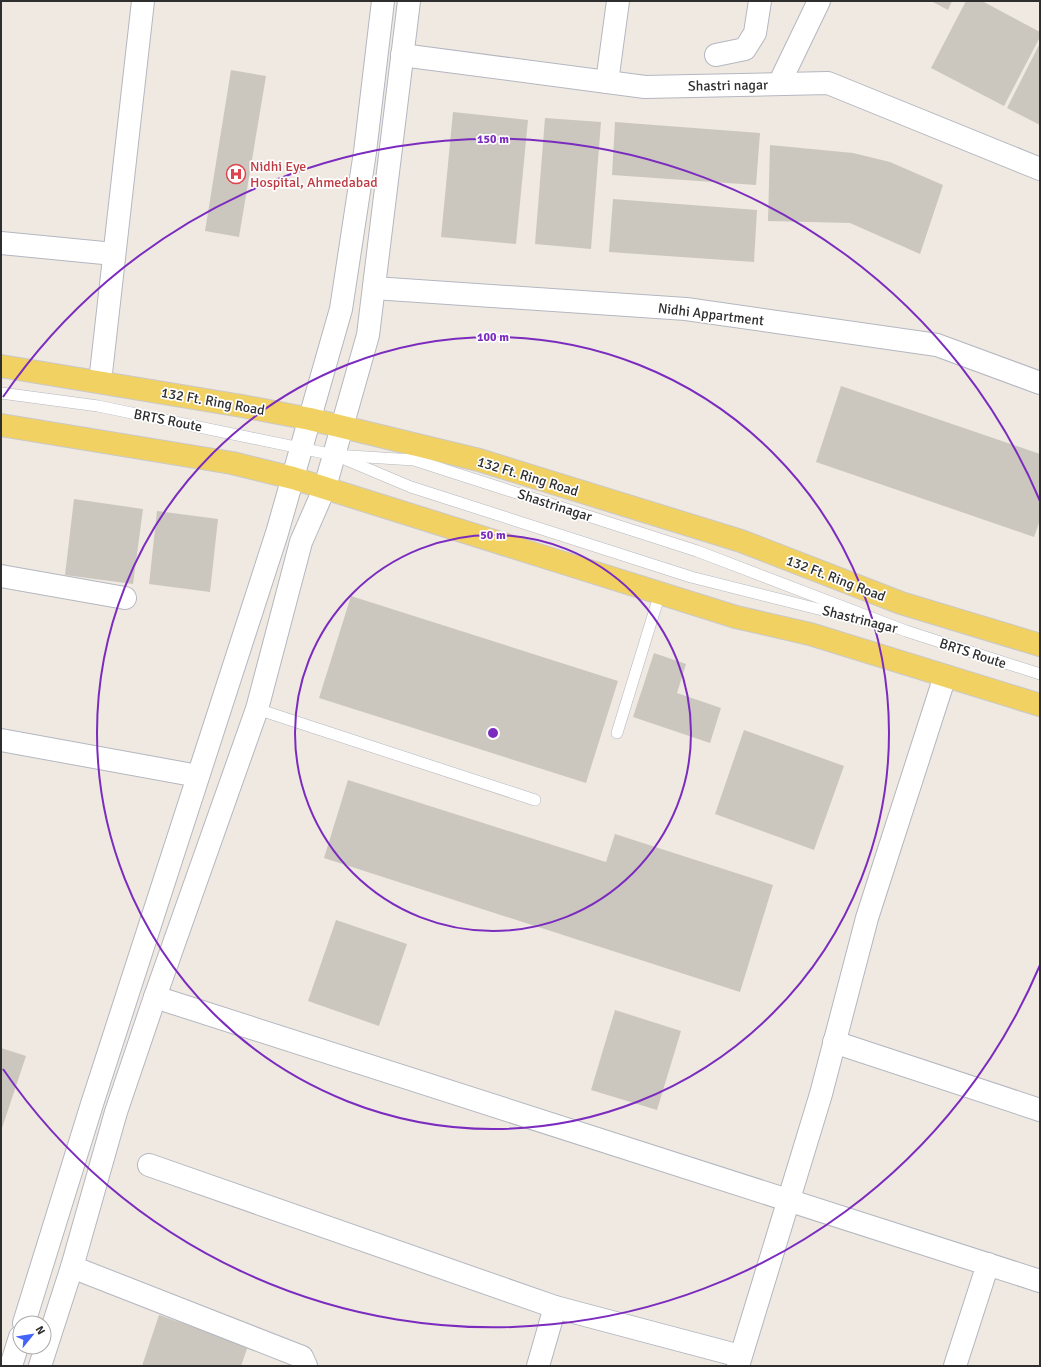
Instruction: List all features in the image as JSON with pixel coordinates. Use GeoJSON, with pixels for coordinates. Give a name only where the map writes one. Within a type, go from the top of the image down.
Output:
{"type":"FeatureCollection","features":[{"type":"Feature","properties":{"kind":"main road","name":"132 Ft. Ring Road"},"geometry":{"type":"LineString","coordinates":[[1,366],[310,419],[479,460],[742,541],[901,603],[1040,645]]}},
{"type":"Feature","properties":{"kind":"main road"},"geometry":{"type":"LineString","coordinates":[[1,425],[232,463],[293,478],[736,617],[810,634],[1040,705]]}},
{"type":"Feature","properties":{"kind":"street"},"geometry":{"type":"LineString","coordinates":[[100,382],[143,1]]}},
{"type":"Feature","properties":{"kind":"street"},"geometry":{"type":"LineString","coordinates":[[26,1315],[92,1104],[277,534],[341,309],[365,152],[383,1]]}},
{"type":"Feature","properties":{"kind":"street"},"geometry":{"type":"LineString","coordinates":[[40,1366],[72,1267],[104,1150],[154,997],[257,709],[301,542],[325,487],[368,335],[409,1]]}},
{"type":"Feature","properties":{"kind":"street"},"geometry":{"type":"LineString","coordinates":[[607,82],[618,1]]}},
{"type":"Feature","properties":{"kind":"street"},"geometry":{"type":"LineString","coordinates":[[716,55],[745,49],[755,33],[760,1]]}},
{"type":"Feature","properties":{"kind":"street"},"geometry":{"type":"LineString","coordinates":[[779,84],[819,1]]}},
{"type":"Feature","properties":{"kind":"street","name":"Shastri nagar"},"geometry":{"type":"LineString","coordinates":[[402,56],[645,86],[828,83],[1040,169]]}},
{"type":"Feature","properties":{"kind":"street"},"geometry":{"type":"LineString","coordinates":[[1,243],[114,254]]}},
{"type":"Feature","properties":{"kind":"street","name":"Nidhi Appartment"},"geometry":{"type":"LineString","coordinates":[[374,288],[702,311],[938,345],[1040,383]]}},
{"type":"Feature","properties":{"kind":"street"},"geometry":{"type":"LineString","coordinates":[[1,576],[125,598]]}},
{"type":"Feature","properties":{"kind":"street"},"geometry":{"type":"LineString","coordinates":[[149,1165],[555,1307],[739,1361],[789,1199],[834,1042],[867,918],[945,676]]}},
{"type":"Feature","properties":{"kind":"street"},"geometry":{"type":"LineString","coordinates":[[1,740],[198,776]]}},
{"type":"Feature","properties":{"kind":"street"},"geometry":{"type":"LineString","coordinates":[[154,997],[789,1199],[1040,1281]]}},
{"type":"Feature","properties":{"kind":"street"},"geometry":{"type":"LineString","coordinates":[[834,1042],[1040,1110]]}},
{"type":"Feature","properties":{"kind":"street"},"geometry":{"type":"LineString","coordinates":[[955,1366],[988,1264]]}},
{"type":"Feature","properties":{"kind":"street"},"geometry":{"type":"LineString","coordinates":[[72,1267],[302,1357],[306,1366]]}},
{"type":"Feature","properties":{"kind":"street"},"geometry":{"type":"LineString","coordinates":[[538,1366],[555,1307]]}},
{"type":"Feature","properties":{"kind":"street"},"geometry":{"type":"LineString","coordinates":[[11,1366],[14,1355]]}},
{"type":"Feature","properties":{"kind":"lane","name":"BRTS Route"},"geometry":{"type":"LineString","coordinates":[[1,393],[98,406],[334,454]]}},
{"type":"Feature","properties":{"kind":"lane","name":"Shastrinagar"},"geometry":{"type":"LineString","coordinates":[[334,454],[414,460],[697,551],[906,631]]}},
{"type":"Feature","properties":{"kind":"lane","name":"Shastrinagar"},"geometry":{"type":"LineString","coordinates":[[334,454],[410,487],[691,577],[906,631]]}},
{"type":"Feature","properties":{"kind":"lane"},"geometry":{"type":"LineString","coordinates":[[617,733],[660,593]]}},
{"type":"Feature","properties":{"kind":"lane","name":"BRTS Route"},"geometry":{"type":"LineString","coordinates":[[906,631],[1040,674]]}},
{"type":"Feature","properties":{"kind":"lane"},"geometry":{"type":"LineString","coordinates":[[257,709],[535,800]]}},
{"type":"Feature","properties":{"kind":"building"},"geometry":{"type":"Polygon","coordinates":[[[931,1],[952,1],[948,10],[931,1]]]}},
{"type":"Feature","properties":{"kind":"building"},"geometry":{"type":"Polygon","coordinates":[[[966,1],[982,1],[1040,32],[1040,37],[1004,106],[931,68],[966,1]]]}},
{"type":"Feature","properties":{"kind":"building"},"geometry":{"type":"Polygon","coordinates":[[[1040,43],[1040,125],[1007,108],[1040,43]]]}},
{"type":"Feature","properties":{"kind":"building"},"geometry":{"type":"Polygon","coordinates":[[[231,70],[266,76],[239,237],[205,231],[231,70]]]}},
{"type":"Feature","properties":{"kind":"building"},"geometry":{"type":"Polygon","coordinates":[[[453,112],[528,120],[516,244],[441,237],[453,112]]]}},
{"type":"Feature","properties":{"kind":"building"},"geometry":{"type":"Polygon","coordinates":[[[545,118],[601,122],[591,249],[535,244],[545,118]]]}},
{"type":"Feature","properties":{"kind":"building"},"geometry":{"type":"Polygon","coordinates":[[[615,122],[760,133],[756,185],[612,175],[615,122]]]}},
{"type":"Feature","properties":{"kind":"building"},"geometry":{"type":"Polygon","coordinates":[[[770,145],[853,153],[890,162],[943,185],[920,254],[850,223],[768,221],[770,145]]]}},
{"type":"Feature","properties":{"kind":"building"},"geometry":{"type":"Polygon","coordinates":[[[613,199],[757,210],[754,262],[609,252],[613,199]]]}},
{"type":"Feature","properties":{"kind":"building"},"geometry":{"type":"Polygon","coordinates":[[[841,386],[1040,454],[1040,520],[1034,537],[816,462],[841,386]]]}},
{"type":"Feature","properties":{"kind":"building"},"geometry":{"type":"Polygon","coordinates":[[[74,499],[143,509],[133,584],[65,575],[74,499]]]}},
{"type":"Feature","properties":{"kind":"building"},"geometry":{"type":"Polygon","coordinates":[[[157,511],[218,519],[210,592],[149,584],[157,511]]]}},
{"type":"Feature","properties":{"kind":"building"},"geometry":{"type":"Polygon","coordinates":[[[351,596],[618,681],[586,783],[319,698],[351,596]]]}},
{"type":"Feature","properties":{"kind":"building"},"geometry":{"type":"Polygon","coordinates":[[[654,653],[686,664],[677,693],[721,708],[710,743],[633,717],[654,653]]]}},
{"type":"Feature","properties":{"kind":"building"},"geometry":{"type":"Polygon","coordinates":[[[744,730],[844,766],[814,850],[715,814],[744,730]]]}},
{"type":"Feature","properties":{"kind":"building"},"geometry":{"type":"Polygon","coordinates":[[[348,780],[606,862],[615,834],[773,885],[740,992],[324,858],[348,780]]]}},
{"type":"Feature","properties":{"kind":"building"},"geometry":{"type":"Polygon","coordinates":[[[336,920],[407,944],[379,1026],[308,1001],[336,920]]]}},
{"type":"Feature","properties":{"kind":"building"},"geometry":{"type":"Polygon","coordinates":[[[615,1010],[681,1031],[657,1110],[591,1090],[615,1010]]]}},
{"type":"Feature","properties":{"kind":"building"},"geometry":{"type":"Polygon","coordinates":[[[1,1048],[26,1056],[1,1131],[1,1048]]]}},
{"type":"Feature","properties":{"kind":"building"},"geometry":{"type":"Polygon","coordinates":[[[159,1315],[248,1346],[241,1366],[142,1366],[159,1315]]]}},
{"type":"Feature","properties":{"kind":"place","name":"Nidhi Eye Hospital, Ahmedabad"},"geometry":{"type":"Point","coordinates":[236,174]}}]}
